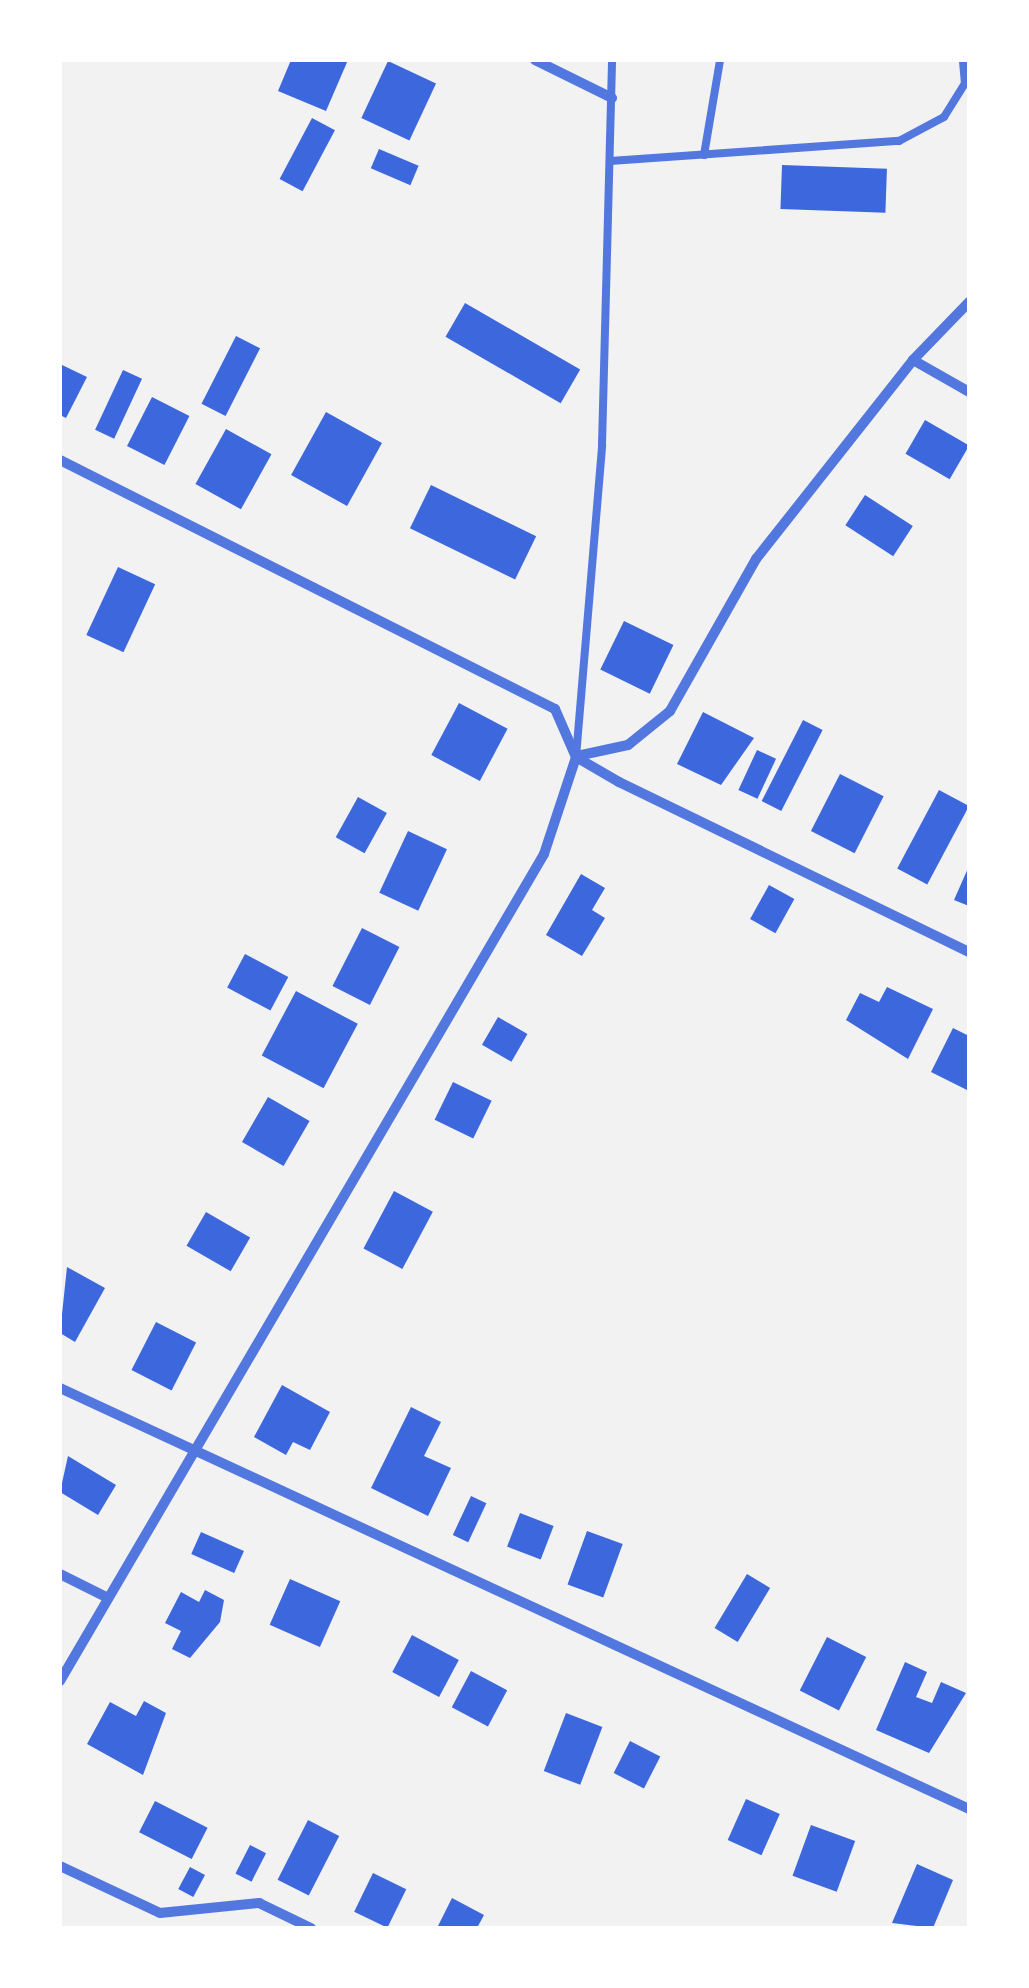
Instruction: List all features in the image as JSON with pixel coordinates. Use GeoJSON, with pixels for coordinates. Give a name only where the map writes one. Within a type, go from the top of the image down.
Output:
{"type":"FeatureCollection","features":[{"type":"Feature","properties":{"kind":"street"},"geometry":{"type":"LineString","coordinates":[[535,60],[612,98]]}},
{"type":"Feature","properties":{"kind":"street"},"geometry":{"type":"LineString","coordinates":[[576,757],[628,745],[670,711],[756,559],[912,360],[969,302]]}},
{"type":"Feature","properties":{"kind":"street"},"geometry":{"type":"LineString","coordinates":[[912,360],[969,392]]}},
{"type":"Feature","properties":{"kind":"street"},"geometry":{"type":"LineString","coordinates":[[60,460],[556,709],[576,757],[544,854],[60,1681]]}},
{"type":"Feature","properties":{"kind":"street"},"geometry":{"type":"LineString","coordinates":[[576,757],[969,952]]}},
{"type":"Feature","properties":{"kind":"street"},"geometry":{"type":"LineString","coordinates":[[60,1388],[194,1457],[969,1809]]}},
{"type":"Feature","properties":{"kind":"street"},"geometry":{"type":"LineString","coordinates":[[60,1574],[106,1597]]}},
{"type":"Feature","properties":{"kind":"street"},"geometry":{"type":"LineString","coordinates":[[60,1866],[160,1913],[259,1903],[311,1928]]}},
{"type":"Feature","properties":{"kind":"lane"},"geometry":{"type":"LineString","coordinates":[[576,757],[602,445],[612,60]]}},
{"type":"Feature","properties":{"kind":"lane"},"geometry":{"type":"LineString","coordinates":[[704,155],[720,60]]}},
{"type":"Feature","properties":{"kind":"lane"},"geometry":{"type":"LineString","coordinates":[[610,161],[899,141],[944,117],[964,84],[963,60]]}},
{"type":"Feature","properties":{"kind":"building"},"geometry":{"type":"Polygon","coordinates":[[[291,60],[348,60],[326,111],[278,91],[291,60]]]}},
{"type":"Feature","properties":{"kind":"building"},"geometry":{"type":"Polygon","coordinates":[[[388,61],[436,83],[409,140],[361,118],[388,61]]]}},
{"type":"Feature","properties":{"kind":"building"},"geometry":{"type":"Polygon","coordinates":[[[312,118],[335,130],[303,191],[280,179],[312,118]]]}},
{"type":"Feature","properties":{"kind":"building"},"geometry":{"type":"Polygon","coordinates":[[[379,149],[419,166],[410,185],[371,168],[379,149]]]}},
{"type":"Feature","properties":{"kind":"building"},"geometry":{"type":"Polygon","coordinates":[[[782,165],[887,169],[885,213],[780,209],[782,165]]]}},
{"type":"Feature","properties":{"kind":"building"},"geometry":{"type":"Polygon","coordinates":[[[465,303],[580,370],[561,403],[446,337],[465,303]]]}},
{"type":"Feature","properties":{"kind":"building"},"geometry":{"type":"Polygon","coordinates":[[[236,336],[260,348],[226,416],[201,404],[236,336]]]}},
{"type":"Feature","properties":{"kind":"building"},"geometry":{"type":"Polygon","coordinates":[[[60,364],[87,377],[66,418],[60,415],[60,364]]]}},
{"type":"Feature","properties":{"kind":"building"},"geometry":{"type":"Polygon","coordinates":[[[123,370],[142,379],[114,439],[95,430],[123,370]]]}},
{"type":"Feature","properties":{"kind":"building"},"geometry":{"type":"Polygon","coordinates":[[[152,397],[189,416],[164,465],[127,446],[152,397]]]}},
{"type":"Feature","properties":{"kind":"building"},"geometry":{"type":"Polygon","coordinates":[[[326,412],[382,443],[347,506],[291,475],[326,412]]]}},
{"type":"Feature","properties":{"kind":"building"},"geometry":{"type":"Polygon","coordinates":[[[925,420],[969,445],[950,479],[906,454],[925,420]]]}},
{"type":"Feature","properties":{"kind":"building"},"geometry":{"type":"Polygon","coordinates":[[[226,429],[271,454],[241,509],[195,484],[226,429]]]}},
{"type":"Feature","properties":{"kind":"building"},"geometry":{"type":"Polygon","coordinates":[[[431,485],[536,536],[515,579],[410,528],[431,485]]]}},
{"type":"Feature","properties":{"kind":"building"},"geometry":{"type":"Polygon","coordinates":[[[865,495],[913,526],[893,556],[845,525],[865,495]]]}},
{"type":"Feature","properties":{"kind":"building"},"geometry":{"type":"Polygon","coordinates":[[[118,567],[155,584],[123,652],[86,635],[118,567]]]}},
{"type":"Feature","properties":{"kind":"building"},"geometry":{"type":"Polygon","coordinates":[[[624,621],[673,645],[650,694],[600,670],[624,621]]]}},
{"type":"Feature","properties":{"kind":"building"},"geometry":{"type":"Polygon","coordinates":[[[459,703],[508,729],[480,781],[431,755],[459,703]]]}},
{"type":"Feature","properties":{"kind":"building"},"geometry":{"type":"Polygon","coordinates":[[[703,712],[754,738],[721,785],[677,764],[703,712]]]}},
{"type":"Feature","properties":{"kind":"building"},"geometry":{"type":"Polygon","coordinates":[[[803,720],[823,730],[781,811],[762,801],[803,720]]]}},
{"type":"Feature","properties":{"kind":"building"},"geometry":{"type":"Polygon","coordinates":[[[757,750],[776,759],[757,799],[738,790],[757,750]]]}},
{"type":"Feature","properties":{"kind":"building"},"geometry":{"type":"Polygon","coordinates":[[[840,774],[884,796],[855,853],[811,831],[840,774]]]}},
{"type":"Feature","properties":{"kind":"building"},"geometry":{"type":"Polygon","coordinates":[[[939,790],[969,806],[927,885],[897,869],[939,790]]]}},
{"type":"Feature","properties":{"kind":"building"},"geometry":{"type":"Polygon","coordinates":[[[358,797],[387,813],[365,853],[336,837],[358,797]]]}},
{"type":"Feature","properties":{"kind":"building"},"geometry":{"type":"Polygon","coordinates":[[[408,831],[447,849],[418,911],[379,893],[408,831]]]}},
{"type":"Feature","properties":{"kind":"building"},"geometry":{"type":"Polygon","coordinates":[[[969,866],[969,906],[954,900],[969,866]]]}},
{"type":"Feature","properties":{"kind":"building"},"geometry":{"type":"Polygon","coordinates":[[[581,874],[605,888],[592,910],[605,918],[582,956],[546,935],[581,874]]]}},
{"type":"Feature","properties":{"kind":"building"},"geometry":{"type":"Polygon","coordinates":[[[769,885],[794,899],[775,933],[750,919],[769,885]]]}},
{"type":"Feature","properties":{"kind":"building"},"geometry":{"type":"Polygon","coordinates":[[[362,928],[399,947],[370,1005],[332,986],[362,928]]]}},
{"type":"Feature","properties":{"kind":"building"},"geometry":{"type":"Polygon","coordinates":[[[245,954],[288,977],[270,1011],[227,988],[245,954]]]}},
{"type":"Feature","properties":{"kind":"building"},"geometry":{"type":"Polygon","coordinates":[[[887,987],[933,1009],[908,1059],[846,1020],[860,993],[879,1002],[887,987]]]}},
{"type":"Feature","properties":{"kind":"building"},"geometry":{"type":"Polygon","coordinates":[[[296,991],[358,1024],[324,1088],[262,1055],[296,991]]]}},
{"type":"Feature","properties":{"kind":"building"},"geometry":{"type":"Polygon","coordinates":[[[498,1017],[527,1034],[511,1062],[482,1045],[498,1017]]]}},
{"type":"Feature","properties":{"kind":"building"},"geometry":{"type":"Polygon","coordinates":[[[953,1028],[969,1036],[969,1091],[931,1072],[953,1028]]]}},
{"type":"Feature","properties":{"kind":"building"},"geometry":{"type":"Polygon","coordinates":[[[453,1082],[492,1101],[473,1139],[435,1120],[453,1082]]]}},
{"type":"Feature","properties":{"kind":"building"},"geometry":{"type":"Polygon","coordinates":[[[268,1097],[310,1121],[284,1166],[242,1142],[268,1097]]]}},
{"type":"Feature","properties":{"kind":"building"},"geometry":{"type":"Polygon","coordinates":[[[394,1191],[433,1212],[402,1269],[363,1248],[394,1191]]]}},
{"type":"Feature","properties":{"kind":"building"},"geometry":{"type":"Polygon","coordinates":[[[206,1212],[250,1238],[231,1271],[186,1246],[206,1212]]]}},
{"type":"Feature","properties":{"kind":"building"},"geometry":{"type":"Polygon","coordinates":[[[67,1267],[105,1288],[75,1342],[60,1333],[67,1267]]]}},
{"type":"Feature","properties":{"kind":"building"},"geometry":{"type":"Polygon","coordinates":[[[156,1322],[196,1342],[172,1391],[131,1370],[156,1322]]]}},
{"type":"Feature","properties":{"kind":"building"},"geometry":{"type":"Polygon","coordinates":[[[282,1385],[330,1412],[310,1450],[293,1442],[286,1455],[254,1437],[282,1385]]]}},
{"type":"Feature","properties":{"kind":"building"},"geometry":{"type":"Polygon","coordinates":[[[411,1407],[441,1422],[424,1456],[451,1468],[428,1516],[371,1488],[411,1407]]]}},
{"type":"Feature","properties":{"kind":"building"},"geometry":{"type":"Polygon","coordinates":[[[68,1456],[116,1485],[98,1515],[60,1492],[68,1456]]]}},
{"type":"Feature","properties":{"kind":"building"},"geometry":{"type":"Polygon","coordinates":[[[471,1496],[486,1503],[468,1542],[453,1535],[471,1496]]]}},
{"type":"Feature","properties":{"kind":"building"},"geometry":{"type":"Polygon","coordinates":[[[520,1513],[554,1526],[541,1560],[507,1547],[520,1513]]]}},
{"type":"Feature","properties":{"kind":"building"},"geometry":{"type":"Polygon","coordinates":[[[587,1531],[623,1544],[603,1598],[568,1585],[587,1531]]]}},
{"type":"Feature","properties":{"kind":"building"},"geometry":{"type":"Polygon","coordinates":[[[201,1532],[244,1551],[234,1573],[191,1554],[201,1532]]]}},
{"type":"Feature","properties":{"kind":"building"},"geometry":{"type":"Polygon","coordinates":[[[747,1574],[770,1588],[738,1642],[715,1628],[747,1574]]]}},
{"type":"Feature","properties":{"kind":"building"},"geometry":{"type":"Polygon","coordinates":[[[290,1579],[340,1601],[320,1647],[270,1625],[290,1579]]]}},
{"type":"Feature","properties":{"kind":"building"},"geometry":{"type":"Polygon","coordinates":[[[205,1590],[224,1600],[220,1622],[190,1658],[172,1649],[181,1631],[165,1623],[181,1592],[199,1602],[205,1590]]]}},
{"type":"Feature","properties":{"kind":"building"},"geometry":{"type":"Polygon","coordinates":[[[412,1635],[459,1660],[439,1697],[392,1672],[412,1635]]]}},
{"type":"Feature","properties":{"kind":"building"},"geometry":{"type":"Polygon","coordinates":[[[827,1637],[866,1657],[839,1710],[800,1690],[827,1637]]]}},
{"type":"Feature","properties":{"kind":"building"},"geometry":{"type":"Polygon","coordinates":[[[905,1662],[927,1672],[916,1697],[932,1703],[941,1682],[966,1693],[929,1753],[876,1730],[905,1662]]]}},
{"type":"Feature","properties":{"kind":"building"},"geometry":{"type":"Polygon","coordinates":[[[471,1671],[507,1690],[488,1726],[452,1707],[471,1671]]]}},
{"type":"Feature","properties":{"kind":"building"},"geometry":{"type":"Polygon","coordinates":[[[144,1701],[166,1713],[143,1775],[87,1744],[110,1702],[136,1716],[144,1701]]]}},
{"type":"Feature","properties":{"kind":"building"},"geometry":{"type":"Polygon","coordinates":[[[566,1713],[602,1727],[580,1785],[544,1771],[566,1713]]]}},
{"type":"Feature","properties":{"kind":"building"},"geometry":{"type":"Polygon","coordinates":[[[630,1741],[660,1756],[644,1789],[614,1773],[630,1741]]]}},
{"type":"Feature","properties":{"kind":"building"},"geometry":{"type":"Polygon","coordinates":[[[746,1799],[780,1814],[761,1855],[728,1840],[746,1799]]]}},
{"type":"Feature","properties":{"kind":"building"},"geometry":{"type":"Polygon","coordinates":[[[155,1801],[208,1828],[192,1859],[139,1832],[155,1801]]]}},
{"type":"Feature","properties":{"kind":"building"},"geometry":{"type":"Polygon","coordinates":[[[308,1820],[339,1836],[309,1896],[278,1880],[308,1820]]]}},
{"type":"Feature","properties":{"kind":"building"},"geometry":{"type":"Polygon","coordinates":[[[811,1825],[855,1841],[837,1892],[793,1876],[811,1825]]]}},
{"type":"Feature","properties":{"kind":"building"},"geometry":{"type":"Polygon","coordinates":[[[250,1845],[266,1853],[252,1882],[235,1874],[250,1845]]]}},
{"type":"Feature","properties":{"kind":"building"},"geometry":{"type":"Polygon","coordinates":[[[917,1864],[953,1880],[933,1928],[892,1923],[917,1864]]]}},
{"type":"Feature","properties":{"kind":"building"},"geometry":{"type":"Polygon","coordinates":[[[190,1867],[205,1875],[193,1897],[178,1889],[190,1867]]]}},
{"type":"Feature","properties":{"kind":"building"},"geometry":{"type":"Polygon","coordinates":[[[373,1873],[406,1889],[387,1928],[354,1912],[373,1873]]]}},
{"type":"Feature","properties":{"kind":"building"},"geometry":{"type":"Polygon","coordinates":[[[452,1898],[484,1915],[477,1928],[437,1928],[452,1898]]]}}]}
